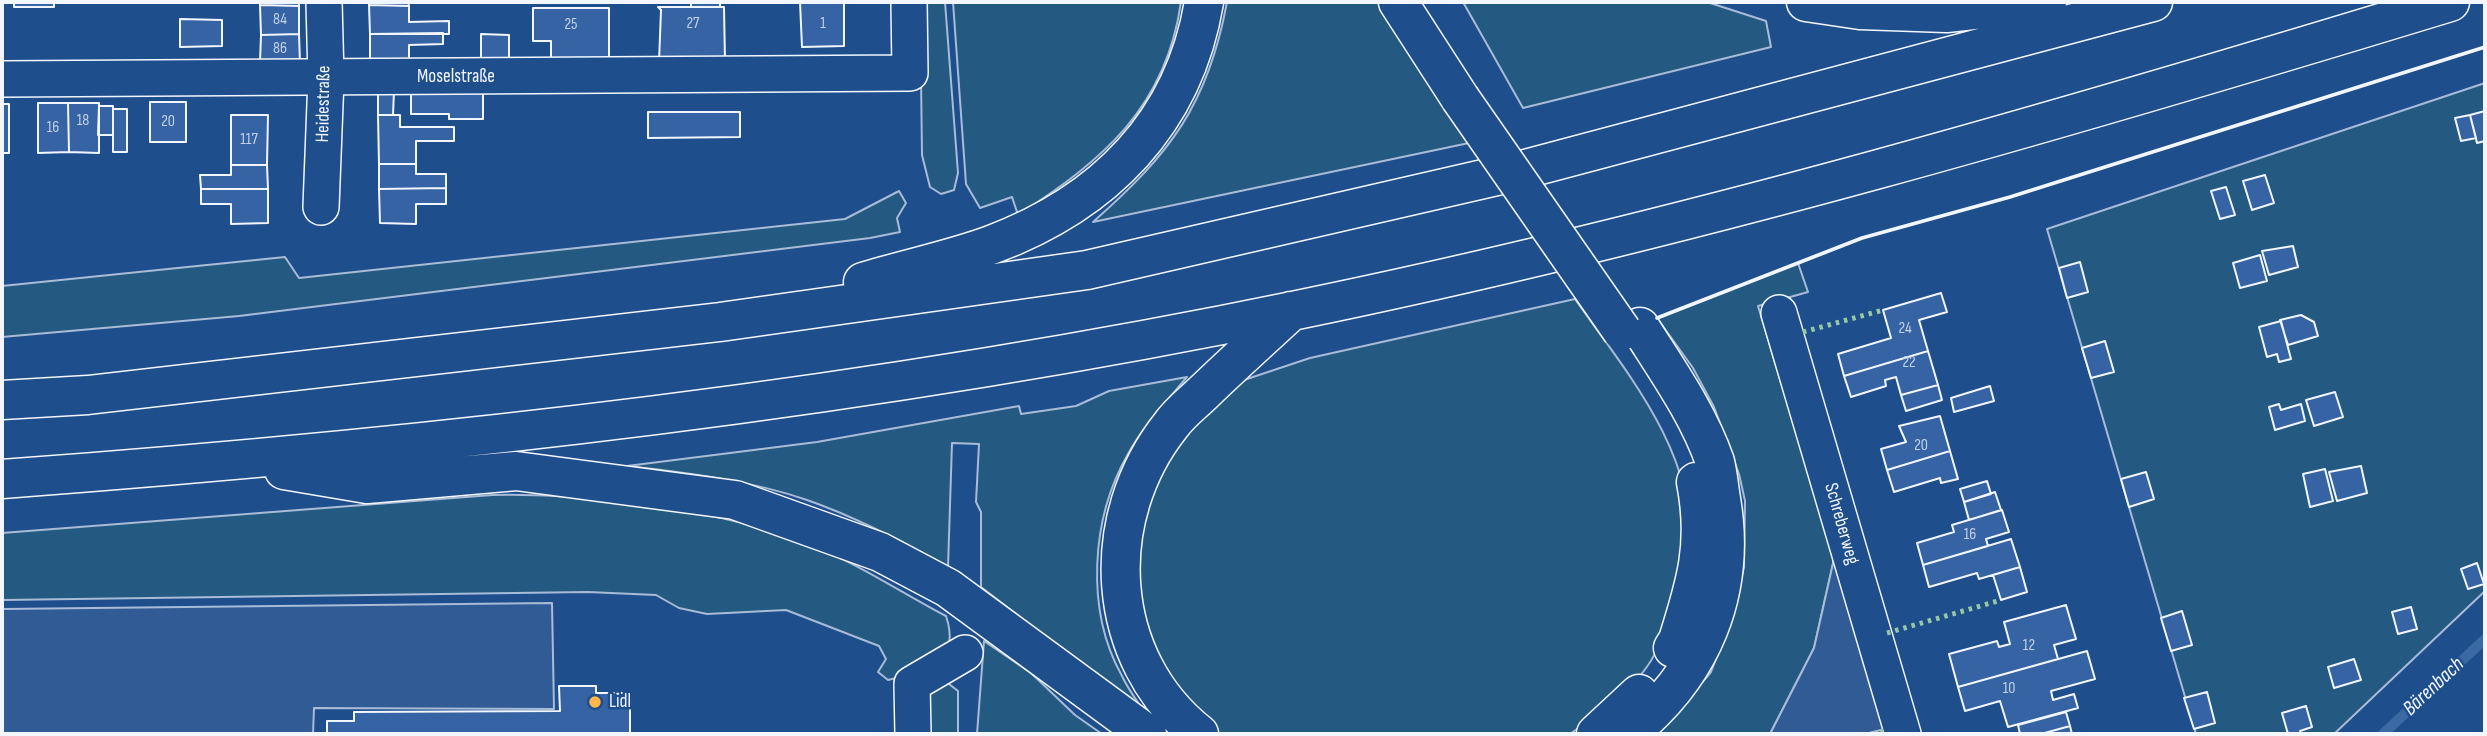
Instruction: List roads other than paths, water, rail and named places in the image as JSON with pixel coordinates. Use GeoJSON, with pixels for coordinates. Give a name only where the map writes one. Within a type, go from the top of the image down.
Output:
{"type":"FeatureCollection","features":[{"type":"Feature","properties":{"kind":"highway"},"geometry":{"type":"LineString","coordinates":[[720,322],[991,245],[1065,210],[1134,153],[1157,122],[1187,71],[1203,2]]}},
{"type":"Feature","properties":{"kind":"highway"},"geometry":{"type":"LineString","coordinates":[[1398,2],[1471,96],[1631,329],[1694,414],[1715,464],[1727,534],[1721,593],[1706,637],[1681,683],[1628,734]]}},
{"type":"Feature","properties":{"kind":"highway"},"geometry":{"type":"LineString","coordinates":[[1422,2],[1471,96]]}},
{"type":"Feature","properties":{"kind":"highway"},"geometry":{"type":"LineString","coordinates":[[1806,2],[1860,10],[1947,13],[2047,2]]}},
{"type":"Feature","properties":{"kind":"highway"},"geometry":{"type":"LineString","coordinates":[[2,400],[88,395],[720,322],[1087,270],[1514,172],[2153,2]]}},
{"type":"Feature","properties":{"kind":"highway"},"geometry":{"type":"LineString","coordinates":[[2,479],[236,462],[612,422],[958,371],[1291,311],[1689,221],[2089,112],[2450,2]]}},
{"type":"Feature","properties":{"kind":"highway"},"geometry":{"type":"LineString","coordinates":[[1199,734],[1172,713],[1138,657],[1124,615],[1120,573],[1127,512],[1144,466],[1171,424],[1291,311]]}},
{"type":"Feature","properties":{"kind":"highway"},"geometry":{"type":"LineString","coordinates":[[1596,734],[1635,700],[1678,640],[1699,570],[1700,506],[1689,446],[1631,329]]}},
{"type":"Feature","properties":{"kind":"highway"},"geometry":{"type":"LineString","coordinates":[[236,462],[367,484],[516,471],[734,500],[880,552],[948,588],[982,610],[1147,734]]}},
{"type":"Feature","properties":{"kind":"street","name":"Heidestraße"},"geometry":{"type":"LineString","coordinates":[[321,207],[326,78],[324,2]]}},
{"type":"Feature","properties":{"kind":"street","name":"Moselstraße"},"geometry":{"type":"LineString","coordinates":[[2,79],[910,73],[909,2]]}},
{"type":"Feature","properties":{"kind":"street","name":"Schreberweg"},"geometry":{"type":"LineString","coordinates":[[1779,313],[1903,734]]}},
{"type":"Feature","properties":{"kind":"street"},"geometry":{"type":"LineString","coordinates":[[913,734],[912,684],[965,653]]}},
{"type":"Feature","properties":{"kind":"waterway","name":"Bärenbach"},"geometry":{"type":"LineString","coordinates":[[2383,734],[2485,639]]}},
{"type":"Feature","properties":{"kind":"place","name":"Lidl"},"geometry":{"type":"Point","coordinates":[595,702]}}]}
